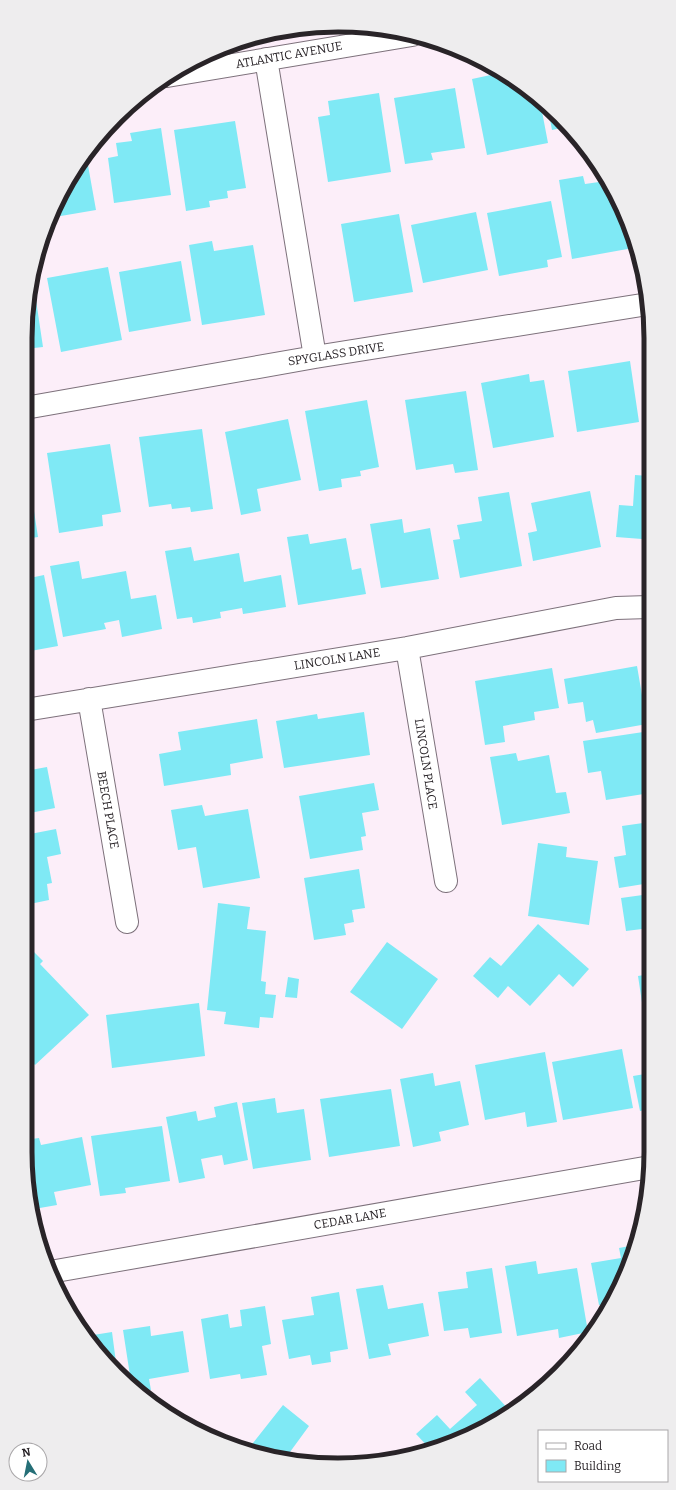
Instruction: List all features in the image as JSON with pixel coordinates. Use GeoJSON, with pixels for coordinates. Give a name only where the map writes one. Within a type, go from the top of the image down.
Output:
{"type":"FeatureCollection","features":[{"type":"Feature","properties":{"kind":"street","name":"ATLANTIC AVENUE"},"geometry":{"type":"LineString","coordinates":[[185,73],[396,38]]}},
{"type":"Feature","properties":{"kind":"street"},"geometry":{"type":"LineString","coordinates":[[266,59],[315,358]]}},
{"type":"Feature","properties":{"kind":"street","name":"SPYGLASS DRIVE"},"geometry":{"type":"LineString","coordinates":[[32,407],[315,358],[642,305]]}},
{"type":"Feature","properties":{"kind":"street","name":"LINCOLN LANE"},"geometry":{"type":"LineString","coordinates":[[32,709],[407,648],[616,608],[644,607]]}},
{"type":"Feature","properties":{"kind":"street","name":"LINCOLN PLACE"},"geometry":{"type":"LineString","coordinates":[[407,648],[446,881]]}},
{"type":"Feature","properties":{"kind":"street","name":"BEECH PLACE"},"geometry":{"type":"LineString","coordinates":[[89,699],[127,922]]}},
{"type":"Feature","properties":{"kind":"street","name":"CEDAR LANE"},"geometry":{"type":"LineString","coordinates":[[56,1271],[643,1168]]}},
{"type":"Feature","properties":{"kind":"building"},"geometry":{"type":"Polygon","coordinates":[[[493,74],[524,95],[540,108],[542,110],[548,143],[487,155],[472,79],[493,74]]]}},
{"type":"Feature","properties":{"kind":"building"},"geometry":{"type":"Polygon","coordinates":[[[455,88],[465,148],[431,153],[433,160],[405,164],[394,98],[455,88]]]}},
{"type":"Feature","properties":{"kind":"building"},"geometry":{"type":"Polygon","coordinates":[[[379,93],[391,172],[328,182],[318,117],[330,115],[328,101],[379,93]]]}},
{"type":"Feature","properties":{"kind":"building"},"geometry":{"type":"Polygon","coordinates":[[[550,118],[560,128],[552,130],[550,118]]]}},
{"type":"Feature","properties":{"kind":"building"},"geometry":{"type":"Polygon","coordinates":[[[235,121],[246,188],[227,191],[228,198],[209,201],[210,207],[186,211],[174,130],[235,121]]]}},
{"type":"Feature","properties":{"kind":"building"},"geometry":{"type":"Polygon","coordinates":[[[161,128],[171,195],[114,203],[108,158],[118,156],[116,143],[132,141],[130,133],[161,128]]]}},
{"type":"Feature","properties":{"kind":"building"},"geometry":{"type":"Polygon","coordinates":[[[88,163],[96,210],[57,217],[73,185],[88,163]]]}},
{"type":"Feature","properties":{"kind":"building"},"geometry":{"type":"Polygon","coordinates":[[[583,176],[585,184],[601,182],[621,221],[631,248],[572,259],[559,180],[583,176]]]}},
{"type":"Feature","properties":{"kind":"building"},"geometry":{"type":"Polygon","coordinates":[[[551,201],[562,257],[547,260],[548,267],[499,276],[487,213],[551,201]]]}},
{"type":"Feature","properties":{"kind":"building"},"geometry":{"type":"Polygon","coordinates":[[[476,212],[488,270],[423,283],[411,225],[476,212]]]}},
{"type":"Feature","properties":{"kind":"building"},"geometry":{"type":"Polygon","coordinates":[[[399,214],[413,292],[354,302],[341,224],[399,214]]]}},
{"type":"Feature","properties":{"kind":"building"},"geometry":{"type":"Polygon","coordinates":[[[212,241],[214,251],[253,245],[265,315],[202,325],[189,245],[212,241]]]}},
{"type":"Feature","properties":{"kind":"building"},"geometry":{"type":"Polygon","coordinates":[[[181,261],[191,321],[129,332],[119,272],[181,261]]]}},
{"type":"Feature","properties":{"kind":"building"},"geometry":{"type":"Polygon","coordinates":[[[108,267],[122,340],[61,352],[47,278],[108,267]]]}},
{"type":"Feature","properties":{"kind":"building"},"geometry":{"type":"Polygon","coordinates":[[[35,296],[43,347],[32,348],[35,296]]]}},
{"type":"Feature","properties":{"kind":"building"},"geometry":{"type":"Polygon","coordinates":[[[630,361],[639,422],[577,432],[568,371],[630,361]]]}},
{"type":"Feature","properties":{"kind":"building"},"geometry":{"type":"Polygon","coordinates":[[[529,374],[530,382],[544,380],[554,437],[493,448],[481,383],[529,374]]]}},
{"type":"Feature","properties":{"kind":"building"},"geometry":{"type":"Polygon","coordinates":[[[466,391],[478,470],[455,473],[453,464],[416,470],[405,400],[466,391]]]}},
{"type":"Feature","properties":{"kind":"building"},"geometry":{"type":"Polygon","coordinates":[[[367,400],[379,467],[360,471],[361,476],[341,479],[342,487],[319,491],[305,411],[367,400]]]}},
{"type":"Feature","properties":{"kind":"building"},"geometry":{"type":"Polygon","coordinates":[[[288,419],[301,480],[257,489],[261,511],[241,515],[225,432],[288,419]]]}},
{"type":"Feature","properties":{"kind":"building"},"geometry":{"type":"Polygon","coordinates":[[[202,429],[213,509],[191,512],[190,507],[172,509],[171,504],[149,507],[139,437],[202,429]]]}},
{"type":"Feature","properties":{"kind":"building"},"geometry":{"type":"Polygon","coordinates":[[[110,444],[121,512],[102,515],[103,526],[59,533],[47,453],[110,444]]]}},
{"type":"Feature","properties":{"kind":"building"},"geometry":{"type":"Polygon","coordinates":[[[635,475],[644,476],[644,525],[642,539],[616,537],[619,505],[633,506],[635,475]]]}},
{"type":"Feature","properties":{"kind":"building"},"geometry":{"type":"Polygon","coordinates":[[[590,491],[601,547],[533,561],[528,533],[537,531],[531,503],[590,491]]]}},
{"type":"Feature","properties":{"kind":"building"},"geometry":{"type":"Polygon","coordinates":[[[509,492],[522,566],[460,578],[453,540],[460,539],[457,525],[482,521],[478,497],[509,492]]]}},
{"type":"Feature","properties":{"kind":"building"},"geometry":{"type":"Polygon","coordinates":[[[32,498],[38,537],[32,538],[32,498]]]}},
{"type":"Feature","properties":{"kind":"building"},"geometry":{"type":"Polygon","coordinates":[[[402,519],[404,533],[430,528],[439,579],[381,588],[370,524],[402,519]]]}},
{"type":"Feature","properties":{"kind":"building"},"geometry":{"type":"Polygon","coordinates":[[[308,534],[310,544],[346,538],[352,570],[361,568],[366,594],[298,605],[287,537],[308,534]]]}},
{"type":"Feature","properties":{"kind":"building"},"geometry":{"type":"Polygon","coordinates":[[[191,547],[194,561],[239,553],[244,582],[281,575],[286,607],[243,614],[242,608],[220,612],[221,618],[193,623],[192,617],[177,619],[165,551],[191,547]]]}},
{"type":"Feature","properties":{"kind":"building"},"geometry":{"type":"Polygon","coordinates":[[[79,561],[82,579],[126,571],[131,599],[156,595],[162,629],[122,637],[119,620],[104,623],[106,629],[63,637],[50,566],[79,561]]]}},
{"type":"Feature","properties":{"kind":"building"},"geometry":{"type":"Polygon","coordinates":[[[44,575],[58,646],[32,651],[32,578],[44,575]]]}},
{"type":"Feature","properties":{"kind":"building"},"geometry":{"type":"Polygon","coordinates":[[[637,666],[644,707],[644,725],[596,733],[593,720],[586,722],[583,702],[568,704],[564,679],[637,666]]]}},
{"type":"Feature","properties":{"kind":"building"},"geometry":{"type":"Polygon","coordinates":[[[552,668],[559,708],[534,712],[535,720],[503,726],[505,742],[485,745],[475,681],[552,668]]]}},
{"type":"Feature","properties":{"kind":"building"},"geometry":{"type":"Polygon","coordinates":[[[364,712],[370,755],[284,768],[276,721],[317,714],[318,719],[364,712]]]}},
{"type":"Feature","properties":{"kind":"building"},"geometry":{"type":"Polygon","coordinates":[[[257,719],[263,758],[230,764],[231,775],[164,786],[159,754],[181,750],[178,732],[257,719]]]}},
{"type":"Feature","properties":{"kind":"building"},"geometry":{"type":"Polygon","coordinates":[[[644,732],[644,794],[606,800],[601,771],[588,773],[583,741],[644,732]]]}},
{"type":"Feature","properties":{"kind":"building"},"geometry":{"type":"Polygon","coordinates":[[[516,753],[518,761],[549,755],[556,793],[566,792],[570,813],[502,825],[490,757],[516,753]]]}},
{"type":"Feature","properties":{"kind":"building"},"geometry":{"type":"Polygon","coordinates":[[[47,767],[55,808],[32,813],[32,770],[47,767]]]}},
{"type":"Feature","properties":{"kind":"building"},"geometry":{"type":"Polygon","coordinates":[[[374,783],[379,810],[362,813],[366,836],[361,837],[363,850],[310,859],[299,796],[374,783]]]}},
{"type":"Feature","properties":{"kind":"building"},"geometry":{"type":"Polygon","coordinates":[[[202,805],[205,816],[248,809],[260,878],[203,888],[196,847],[178,850],[171,810],[202,805]]]}},
{"type":"Feature","properties":{"kind":"building"},"geometry":{"type":"Polygon","coordinates":[[[644,823],[644,884],[619,888],[614,857],[626,855],[622,826],[644,823]]]}},
{"type":"Feature","properties":{"kind":"building"},"geometry":{"type":"Polygon","coordinates":[[[56,829],[61,854],[47,857],[52,883],[47,884],[49,900],[32,904],[32,834],[56,829]]]}},
{"type":"Feature","properties":{"kind":"building"},"geometry":{"type":"Polygon","coordinates":[[[538,843],[567,847],[566,857],[598,861],[589,925],[528,916],[538,843]]]}},
{"type":"Feature","properties":{"kind":"building"},"geometry":{"type":"Polygon","coordinates":[[[359,869],[365,908],[352,910],[354,922],[344,924],[346,935],[314,940],[304,878],[359,869]]]}},
{"type":"Feature","properties":{"kind":"building"},"geometry":{"type":"Polygon","coordinates":[[[644,895],[644,929],[626,931],[621,898],[644,895]]]}},
{"type":"Feature","properties":{"kind":"building"},"geometry":{"type":"Polygon","coordinates":[[[218,903],[250,907],[247,929],[266,931],[261,981],[266,982],[265,994],[276,995],[273,1018],[260,1017],[259,1028],[224,1024],[226,1012],[207,1010],[218,903]]]}},
{"type":"Feature","properties":{"kind":"building"},"geometry":{"type":"Polygon","coordinates":[[[538,924],[589,969],[573,987],[559,974],[530,1006],[508,986],[498,998],[473,976],[490,957],[501,966],[538,924]]]}},
{"type":"Feature","properties":{"kind":"building"},"geometry":{"type":"Polygon","coordinates":[[[387,942],[438,979],[402,1029],[350,992],[387,942]]]}},
{"type":"Feature","properties":{"kind":"building"},"geometry":{"type":"Polygon","coordinates":[[[32,950],[43,961],[40,964],[89,1015],[35,1065],[32,1062],[32,950]]]}},
{"type":"Feature","properties":{"kind":"building"},"geometry":{"type":"Polygon","coordinates":[[[644,975],[644,1009],[643,1009],[638,976],[644,975]]]}},
{"type":"Feature","properties":{"kind":"building"},"geometry":{"type":"Polygon","coordinates":[[[288,977],[299,979],[297,998],[285,997],[288,977]]]}},
{"type":"Feature","properties":{"kind":"building"},"geometry":{"type":"Polygon","coordinates":[[[199,1003],[205,1056],[112,1068],[106,1015],[199,1003]]]}},
{"type":"Feature","properties":{"kind":"building"},"geometry":{"type":"Polygon","coordinates":[[[622,1049],[633,1108],[563,1120],[552,1062],[622,1049]]]}},
{"type":"Feature","properties":{"kind":"building"},"geometry":{"type":"Polygon","coordinates":[[[545,1052],[557,1122],[527,1127],[525,1112],[485,1120],[475,1065],[545,1052]]]}},
{"type":"Feature","properties":{"kind":"building"},"geometry":{"type":"Polygon","coordinates":[[[433,1073],[435,1086],[460,1081],[469,1125],[439,1132],[441,1141],[413,1147],[400,1079],[433,1073]]]}},
{"type":"Feature","properties":{"kind":"building"},"geometry":{"type":"Polygon","coordinates":[[[644,1074],[644,1110],[640,1111],[633,1076],[644,1074]]]}},
{"type":"Feature","properties":{"kind":"building"},"geometry":{"type":"Polygon","coordinates":[[[391,1089],[400,1146],[329,1157],[320,1099],[391,1089]]]}},
{"type":"Feature","properties":{"kind":"building"},"geometry":{"type":"Polygon","coordinates":[[[275,1098],[277,1113],[304,1109],[311,1160],[253,1169],[242,1103],[275,1098]]]}},
{"type":"Feature","properties":{"kind":"building"},"geometry":{"type":"Polygon","coordinates":[[[237,1102],[248,1160],[224,1165],[222,1155],[201,1159],[205,1178],[179,1183],[166,1117],[196,1111],[198,1121],[216,1117],[214,1107],[237,1102]]]}},
{"type":"Feature","properties":{"kind":"building"},"geometry":{"type":"Polygon","coordinates":[[[162,1126],[170,1181],[125,1188],[126,1193],[100,1196],[91,1136],[162,1126]]]}},
{"type":"Feature","properties":{"kind":"building"},"geometry":{"type":"Polygon","coordinates":[[[82,1137],[91,1185],[54,1192],[57,1205],[37,1208],[33,1172],[32,1139],[39,1138],[41,1145],[82,1137]]]}},
{"type":"Feature","properties":{"kind":"building"},"geometry":{"type":"Polygon","coordinates":[[[629,1246],[621,1269],[603,1304],[599,1305],[591,1263],[621,1258],[619,1248],[629,1246]]]}},
{"type":"Feature","properties":{"kind":"building"},"geometry":{"type":"Polygon","coordinates":[[[536,1261],[538,1274],[577,1268],[587,1329],[585,1333],[559,1338],[558,1329],[517,1336],[505,1266],[536,1261]]]}},
{"type":"Feature","properties":{"kind":"building"},"geometry":{"type":"Polygon","coordinates":[[[492,1268],[502,1333],[470,1338],[468,1328],[444,1331],[438,1292],[468,1288],[466,1272],[492,1268]]]}},
{"type":"Feature","properties":{"kind":"building"},"geometry":{"type":"Polygon","coordinates":[[[383,1285],[388,1309],[423,1303],[429,1336],[388,1344],[391,1355],[369,1359],[356,1289],[383,1285]]]}},
{"type":"Feature","properties":{"kind":"building"},"geometry":{"type":"Polygon","coordinates":[[[339,1292],[348,1349],[330,1352],[331,1362],[312,1365],[310,1355],[289,1359],[282,1320],[314,1315],[311,1297],[339,1292]]]}},
{"type":"Feature","properties":{"kind":"building"},"geometry":{"type":"Polygon","coordinates":[[[265,1306],[271,1344],[262,1346],[267,1375],[241,1379],[240,1374],[210,1379],[201,1319],[228,1314],[230,1328],[242,1326],[240,1310],[265,1306]]]}},
{"type":"Feature","properties":{"kind":"building"},"geometry":{"type":"Polygon","coordinates":[[[150,1326],[151,1336],[183,1331],[189,1372],[149,1379],[151,1390],[147,1391],[130,1376],[123,1330],[150,1326]]]}},
{"type":"Feature","properties":{"kind":"building"},"geometry":{"type":"Polygon","coordinates":[[[112,1332],[116,1362],[108,1354],[93,1335],[112,1332]]]}},
{"type":"Feature","properties":{"kind":"building"},"geometry":{"type":"Polygon","coordinates":[[[480,1378],[506,1407],[491,1417],[455,1435],[426,1445],[416,1434],[437,1415],[450,1429],[477,1405],[465,1392],[480,1378]]]}},
{"type":"Feature","properties":{"kind":"building"},"geometry":{"type":"Polygon","coordinates":[[[283,1405],[309,1426],[290,1452],[293,1454],[251,1445],[283,1405]]]}}]}
